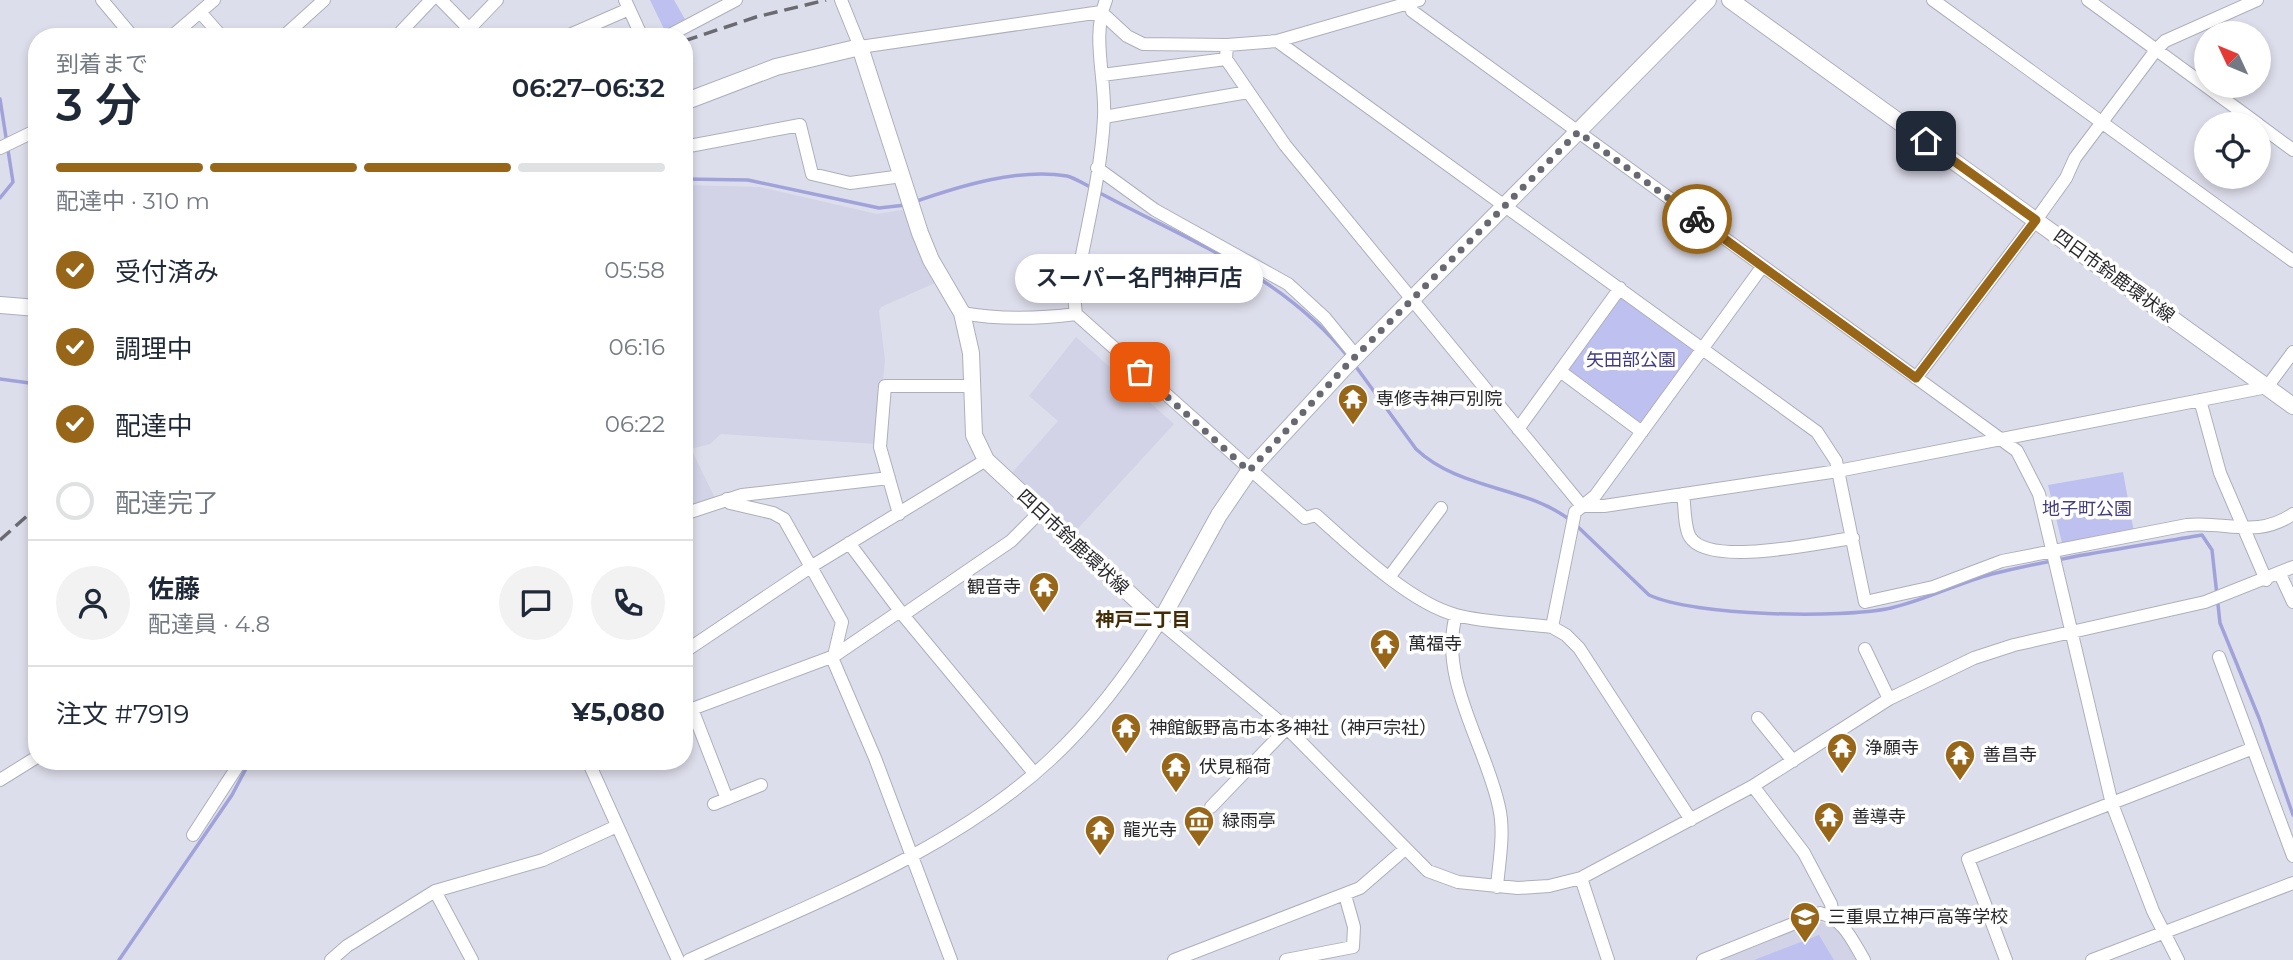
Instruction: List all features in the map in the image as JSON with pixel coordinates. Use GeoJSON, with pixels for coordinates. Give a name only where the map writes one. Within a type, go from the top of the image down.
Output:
{"type":"FeatureCollection","features":[{"type":"Feature","properties":{"kind":"main road"},"geometry":{"type":"LineString","coordinates":[[1160,622],[1219,514],[1249,471],[1352,359],[1708,0]]}},
{"type":"Feature","properties":{"kind":"main road","name":"四日市鈴鹿環状線"},"geometry":{"type":"LineString","coordinates":[[1730,0],[2293,406]]}},
{"type":"Feature","properties":{"kind":"main road"},"geometry":{"type":"LineString","coordinates":[[693,99],[776,67],[860,47]]}},
{"type":"Feature","properties":{"kind":"main road","name":"四日市鈴鹿環状線"},"geometry":{"type":"LineString","coordinates":[[860,47],[920,233],[936,269],[962,313],[971,353],[974,435],[986,460],[1160,622]]}},
{"type":"Feature","properties":{"kind":"main road"},"geometry":{"type":"LineString","coordinates":[[0,305],[28,307]]}},
{"type":"Feature","properties":{"kind":"street"},"geometry":{"type":"LineString","coordinates":[[102,0],[125,28]]}},
{"type":"Feature","properties":{"kind":"street"},"geometry":{"type":"LineString","coordinates":[[181,28],[214,0]]}},
{"type":"Feature","properties":{"kind":"street"},"geometry":{"type":"LineString","coordinates":[[293,28],[324,0]]}},
{"type":"Feature","properties":{"kind":"street"},"geometry":{"type":"LineString","coordinates":[[405,28],[431,0]]}},
{"type":"Feature","properties":{"kind":"street"},"geometry":{"type":"LineString","coordinates":[[440,0],[468,28]]}},
{"type":"Feature","properties":{"kind":"street"},"geometry":{"type":"LineString","coordinates":[[477,28],[497,0]]}},
{"type":"Feature","properties":{"kind":"street"},"geometry":{"type":"LineString","coordinates":[[683,28],[736,0]]}},
{"type":"Feature","properties":{"kind":"street"},"geometry":{"type":"LineString","coordinates":[[841,0],[860,47],[1104,6]]}},
{"type":"Feature","properties":{"kind":"street"},"geometry":{"type":"LineString","coordinates":[[1933,0],[1951,5],[2102,122],[2293,261]]}},
{"type":"Feature","properties":{"kind":"street"},"geometry":{"type":"LineString","coordinates":[[2088,0],[2241,112]]}},
{"type":"Feature","properties":{"kind":"street"},"geometry":{"type":"LineString","coordinates":[[1916,378],[2036,220],[2066,178],[2075,159],[2156,50],[2165,41],[2223,6],[2257,0]]}},
{"type":"Feature","properties":{"kind":"street"},"geometry":{"type":"LineString","coordinates":[[1104,6],[1127,36],[1143,44],[1227,45],[1277,41],[1414,2],[1412,11],[2017,452],[2036,482],[2112,804],[2162,933],[2178,960]]}},
{"type":"Feature","properties":{"kind":"street"},"geometry":{"type":"LineString","coordinates":[[582,28],[627,4],[638,28]]}},
{"type":"Feature","properties":{"kind":"street"},"geometry":{"type":"LineString","coordinates":[[1104,6],[1099,29],[1104,117],[1074,297],[1076,314],[1249,471],[1305,518],[1316,515],[1390,576],[1433,606],[1456,615],[1552,627],[1566,635],[1579,648],[1691,820]]}},
{"type":"Feature","properties":{"kind":"street"},"geometry":{"type":"LineString","coordinates":[[200,12],[214,28]]}},
{"type":"Feature","properties":{"kind":"street"},"geometry":{"type":"LineString","coordinates":[[1277,41],[1817,432],[1829,447],[1838,471],[1865,602],[1933,587],[2002,561],[2196,524],[2227,525],[2244,530],[2260,529],[2293,514]]}},
{"type":"Feature","properties":{"kind":"street"},"geometry":{"type":"LineString","coordinates":[[1227,45],[1226,59],[1285,145],[1518,429],[1579,510]]}},
{"type":"Feature","properties":{"kind":"street"},"geometry":{"type":"LineString","coordinates":[[1102,75],[1226,59]]}},
{"type":"Feature","properties":{"kind":"street"},"geometry":{"type":"LineString","coordinates":[[1104,117],[1170,103],[1232,97],[1248,92]]}},
{"type":"Feature","properties":{"kind":"street"},"geometry":{"type":"LineString","coordinates":[[693,145],[800,125],[812,174],[850,183],[904,181]]}},
{"type":"Feature","properties":{"kind":"street"},"geometry":{"type":"LineString","coordinates":[[6,144],[28,134]]}},
{"type":"Feature","properties":{"kind":"street"},"geometry":{"type":"LineString","coordinates":[[2271,134],[2293,150]]}},
{"type":"Feature","properties":{"kind":"street"},"geometry":{"type":"LineString","coordinates":[[1096,172],[1156,210],[1288,285],[1325,318],[1352,359]]}},
{"type":"Feature","properties":{"kind":"street"},"geometry":{"type":"LineString","coordinates":[[1552,627],[1571,530],[1579,510],[1595,496],[1762,267]]}},
{"type":"Feature","properties":{"kind":"street"},"geometry":{"type":"LineString","coordinates":[[1518,429],[1620,288]]}},
{"type":"Feature","properties":{"kind":"street"},"geometry":{"type":"LineString","coordinates":[[962,313],[1026,319],[1076,314]]}},
{"type":"Feature","properties":{"kind":"street"},"geometry":{"type":"LineString","coordinates":[[1579,510],[1838,471],[2267,387],[2293,352]]}},
{"type":"Feature","properties":{"kind":"street"},"geometry":{"type":"LineString","coordinates":[[1560,371],[1642,432]]}},
{"type":"Feature","properties":{"kind":"street"},"geometry":{"type":"LineString","coordinates":[[899,514],[880,447],[885,386],[971,386]]}},
{"type":"Feature","properties":{"kind":"street"},"geometry":{"type":"LineString","coordinates":[[2200,400],[2220,473],[2266,580]]}},
{"type":"Feature","properties":{"kind":"street"},"geometry":{"type":"LineString","coordinates":[[693,646],[812,566],[986,460]]}},
{"type":"Feature","properties":{"kind":"street"},"geometry":{"type":"LineString","coordinates":[[693,511],[727,499],[889,478]]}},
{"type":"Feature","properties":{"kind":"street"},"geometry":{"type":"LineString","coordinates":[[1683,494],[1689,536],[1697,544],[1720,554],[1853,538]]}},
{"type":"Feature","properties":{"kind":"street"},"geometry":{"type":"LineString","coordinates":[[727,499],[730,503],[773,513],[784,519],[842,622],[834,656],[951,960]]}},
{"type":"Feature","properties":{"kind":"street"},"geometry":{"type":"LineString","coordinates":[[1390,576],[1441,508]]}},
{"type":"Feature","properties":{"kind":"street"},"geometry":{"type":"LineString","coordinates":[[693,708],[834,656],[1011,541],[1040,512]]}},
{"type":"Feature","properties":{"kind":"street"},"geometry":{"type":"LineString","coordinates":[[849,543],[902,613],[1034,774]]}},
{"type":"Feature","properties":{"kind":"street"},"geometry":{"type":"LineString","coordinates":[[689,960],[950,833],[1034,774],[1101,708],[1160,622],[1287,728],[1348,786],[1405,849],[1434,873],[1458,882],[1497,887],[1549,886],[1581,878],[1691,820],[1754,786],[1889,699],[1974,658],[2014,645],[2208,601],[2293,567]]}},
{"type":"Feature","properties":{"kind":"street"},"geometry":{"type":"LineString","coordinates":[[2280,574],[2293,602]]}},
{"type":"Feature","properties":{"kind":"street"},"geometry":{"type":"LineString","coordinates":[[1456,615],[1452,647],[1456,670],[1500,808],[1502,835],[1497,887]]}},
{"type":"Feature","properties":{"kind":"street"},"geometry":{"type":"LineString","coordinates":[[1865,649],[1889,699]]}},
{"type":"Feature","properties":{"kind":"street"},"geometry":{"type":"LineString","coordinates":[[2219,657],[2293,856]]}},
{"type":"Feature","properties":{"kind":"street"},"geometry":{"type":"LineString","coordinates":[[1758,718],[1793,761]]}},
{"type":"Feature","properties":{"kind":"street"},"geometry":{"type":"LineString","coordinates":[[693,721],[727,799]]}},
{"type":"Feature","properties":{"kind":"street"},"geometry":{"type":"LineString","coordinates":[[1211,807],[1287,728]]}},
{"type":"Feature","properties":{"kind":"street"},"geometry":{"type":"LineString","coordinates":[[2006,960],[1968,859],[2252,749]]}},
{"type":"Feature","properties":{"kind":"street"},"geometry":{"type":"LineString","coordinates":[[0,780],[28,763]]}},
{"type":"Feature","properties":{"kind":"street"},"geometry":{"type":"LineString","coordinates":[[193,835],[235,770]]}},
{"type":"Feature","properties":{"kind":"street"},"geometry":{"type":"LineString","coordinates":[[592,770],[678,960]]}},
{"type":"Feature","properties":{"kind":"street"},"geometry":{"type":"LineString","coordinates":[[713,804],[761,785]]}},
{"type":"Feature","properties":{"kind":"street"},"geometry":{"type":"LineString","coordinates":[[1754,786],[1804,852],[1831,904],[1833,916]]}},
{"type":"Feature","properties":{"kind":"street"},"geometry":{"type":"LineString","coordinates":[[331,960],[347,946],[435,891],[542,860],[617,826]]}},
{"type":"Feature","properties":{"kind":"street"},"geometry":{"type":"LineString","coordinates":[[1174,960],[1275,919],[1345,895],[1368,882],[1405,849]]}},
{"type":"Feature","properties":{"kind":"street"},"geometry":{"type":"LineString","coordinates":[[1581,878],[1608,960]]}},
{"type":"Feature","properties":{"kind":"street"},"geometry":{"type":"LineString","coordinates":[[2092,960],[2293,883]]}},
{"type":"Feature","properties":{"kind":"street"},"geometry":{"type":"LineString","coordinates":[[435,891],[472,960]]}},
{"type":"Feature","properties":{"kind":"street"},"geometry":{"type":"LineString","coordinates":[[1286,960],[1353,947],[1354,927],[1345,895]]}},
{"type":"Feature","properties":{"kind":"street"},"geometry":{"type":"LineString","coordinates":[[1703,960],[1820,913],[1833,916],[1842,923],[1864,960]]}},
{"type":"Feature","properties":{"kind":"shaded area"},"geometry":{"type":"Polygon","coordinates":[[[693,185],[760,187],[877,214],[907,209],[915,233],[911,234],[935,283],[881,307],[879,311],[885,360],[877,444],[721,434],[710,444],[693,448],[693,185]]]}},
{"type":"Feature","properties":{"kind":"shaded area"},"geometry":{"type":"Polygon","coordinates":[[[1076,337],[1174,424],[1072,535],[1009,476],[1058,421],[1029,396],[1076,337]]]}},
{"type":"Feature","properties":{"kind":"shaded area"},"geometry":{"type":"Polygon","coordinates":[[[693,453],[715,498],[693,506],[693,453]]]}},
{"type":"Feature","properties":{"kind":"shaded area","name":"三重県立神戸高等学校"},"geometry":{"type":"Polygon","coordinates":[[[1816,921],[1839,927],[1860,960],[1721,960],[1816,921]]]}},
{"type":"Feature","properties":{"kind":"green space"},"geometry":{"type":"Polygon","coordinates":[[[650,0],[674,0],[686,21],[674,28],[664,28],[650,0]]]}},
{"type":"Feature","properties":{"kind":"green space","name":"矢田部公園"},"geometry":{"type":"Polygon","coordinates":[[[1625,298],[1692,347],[1693,353],[1643,421],[1636,423],[1570,374],[1570,367],[1620,299],[1625,298]]]}},
{"type":"Feature","properties":{"kind":"green space","name":"地子町公園"},"geometry":{"type":"Polygon","coordinates":[[[2123,472],[2134,532],[2062,543],[2048,485],[2123,472]]]}},
{"type":"Feature","properties":{"kind":"green space"},"geometry":{"type":"Polygon","coordinates":[[[1819,935],[1834,960],[1754,960],[1819,935]]]}},
{"type":"Feature","properties":{"kind":"waterway"},"geometry":{"type":"LineString","coordinates":[[0,99],[13,182],[0,198]]}},
{"type":"Feature","properties":{"kind":"waterway"},"geometry":{"type":"LineString","coordinates":[[914,202],[989,180],[1028,174],[1067,176],[1092,188]]}},
{"type":"Feature","properties":{"kind":"waterway"},"geometry":{"type":"LineString","coordinates":[[693,179],[748,180],[879,208],[906,205]]}},
{"type":"Feature","properties":{"kind":"waterway"},"geometry":{"type":"LineString","coordinates":[[1098,192],[1200,244],[1265,282],[1323,329],[1349,358]]}},
{"type":"Feature","properties":{"kind":"waterway"},"geometry":{"type":"LineString","coordinates":[[1354,364],[1416,449],[1433,462],[1472,481],[1533,500],[1570,520]]}},
{"type":"Feature","properties":{"kind":"waterway"},"geometry":{"type":"LineString","coordinates":[[0,379],[28,383]]}},
{"type":"Feature","properties":{"kind":"waterway"},"geometry":{"type":"LineString","coordinates":[[1576,525],[1649,595],[1699,607],[1768,614],[1838,614],[1891,608],[1992,574],[2070,557],[2202,535],[2212,550],[2220,623],[2259,718],[2293,815]]}},
{"type":"Feature","properties":{"kind":"waterway"},"geometry":{"type":"LineString","coordinates":[[119,960],[232,795],[245,770]]}},
{"type":"Feature","properties":{"kind":"railway"},"geometry":{"type":"LineString","coordinates":[[693,38],[756,17],[826,0]]}},
{"type":"Feature","properties":{"kind":"railway"},"geometry":{"type":"LineString","coordinates":[[0,540],[28,515]]}},
{"type":"Feature","properties":{"kind":"way so far"},"geometry":{"type":"LineString","coordinates":[[1140,372],[1249,471],[1346,366],[1578,132],[1697,219]]}},
{"type":"Feature","properties":{"kind":"place","name":"スーパー名門神戸店"},"geometry":{"type":"Point","coordinates":[1140,372]}},
{"type":"Feature","properties":{"kind":"place","name":"専修寺神戸別院"},"geometry":{"type":"Point","coordinates":[1353,426]}},
{"type":"Feature","properties":{"kind":"place","name":"観音寺"},"geometry":{"type":"Point","coordinates":[1044,614]}},
{"type":"Feature","properties":{"kind":"place","name":"萬福寺"},"geometry":{"type":"Point","coordinates":[1385,671]}},
{"type":"Feature","properties":{"kind":"place","name":"神館飯野高市本多神社（神戸宗社）"},"geometry":{"type":"Point","coordinates":[1126,755]}},
{"type":"Feature","properties":{"kind":"place","name":"浄願寺"},"geometry":{"type":"Point","coordinates":[1842,775]}},
{"type":"Feature","properties":{"kind":"place","name":"善昌寺"},"geometry":{"type":"Point","coordinates":[1960,782]}},
{"type":"Feature","properties":{"kind":"place","name":"伏見稲荷"},"geometry":{"type":"Point","coordinates":[1176,794]}},
{"type":"Feature","properties":{"kind":"place","name":"善導寺"},"geometry":{"type":"Point","coordinates":[1829,844]}},
{"type":"Feature","properties":{"kind":"place","name":"緑雨亭"},"geometry":{"type":"Point","coordinates":[1199,848]}},
{"type":"Feature","properties":{"kind":"place","name":"龍光寺"},"geometry":{"type":"Point","coordinates":[1100,857]}},
{"type":"Feature","properties":{"kind":"place","name":"三重県立神戸高等学校"},"geometry":{"type":"Point","coordinates":[1805,944]}},
{"type":"Feature","properties":{"kind":"district","name":"神戸二丁目"},"geometry":{"type":"Point","coordinates":[1143,619]}},
{"type":"Feature","properties":{"kind":"route"},"geometry":{"type":"LineString","coordinates":[[1697,219],[1916,378],[1937,354],[2036,220],[1926,141]]}}]}
